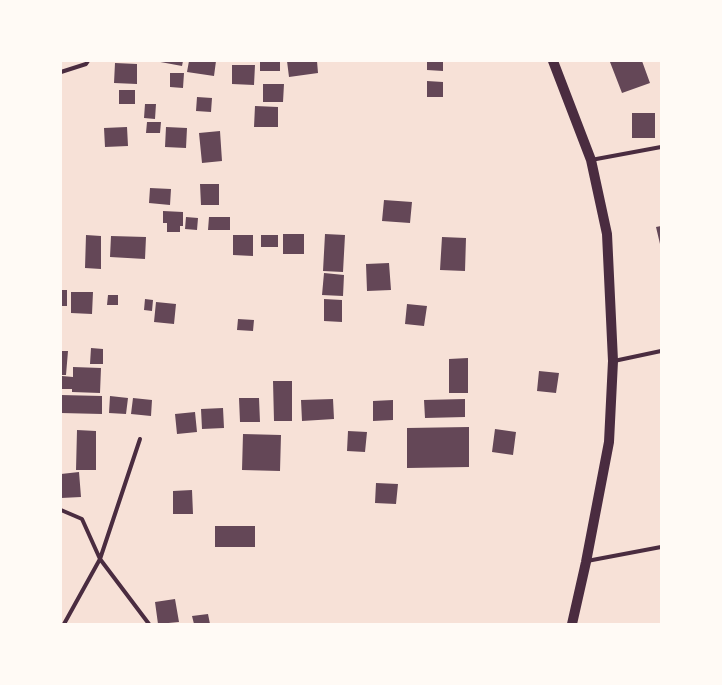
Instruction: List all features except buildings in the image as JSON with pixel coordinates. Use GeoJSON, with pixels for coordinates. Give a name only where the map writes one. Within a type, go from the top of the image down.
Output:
{"type":"FeatureCollection","features":[{"type":"Feature","properties":{"kind":"main road"},"geometry":{"type":"LineString","coordinates":[[553,61],[591,160],[607,234],[613,361],[610,442],[572,624]]}},
{"type":"Feature","properties":{"kind":"street"},"geometry":{"type":"LineString","coordinates":[[61,72],[86,64],[88,61]]}},
{"type":"Feature","properties":{"kind":"street"},"geometry":{"type":"LineString","coordinates":[[591,160],[661,147]]}},
{"type":"Feature","properties":{"kind":"street"},"geometry":{"type":"LineString","coordinates":[[613,361],[661,350]]}},
{"type":"Feature","properties":{"kind":"street"},"geometry":{"type":"LineString","coordinates":[[64,624],[100,559],[140,439]]}},
{"type":"Feature","properties":{"kind":"street"},"geometry":{"type":"LineString","coordinates":[[61,510],[82,519],[100,559],[149,624]]}},
{"type":"Feature","properties":{"kind":"street"},"geometry":{"type":"LineString","coordinates":[[586,562],[661,547]]}}]}
